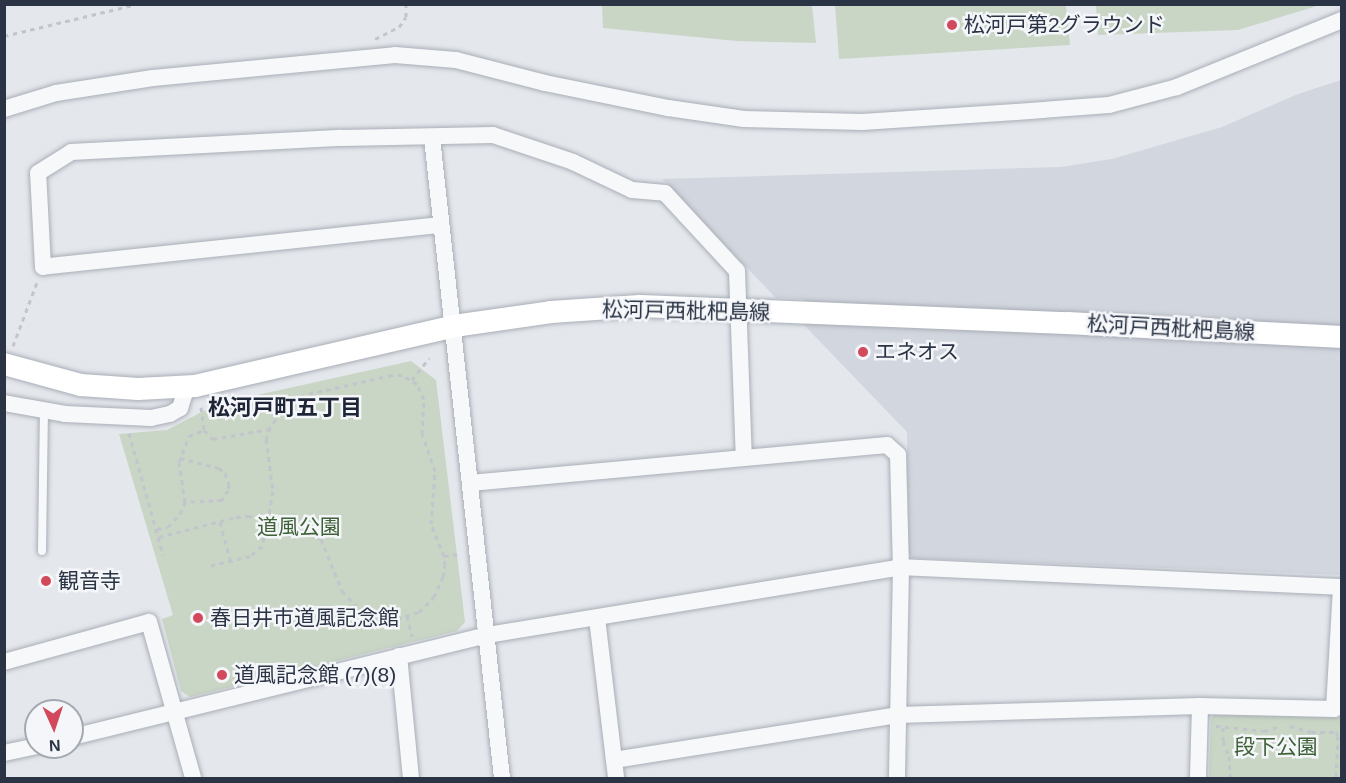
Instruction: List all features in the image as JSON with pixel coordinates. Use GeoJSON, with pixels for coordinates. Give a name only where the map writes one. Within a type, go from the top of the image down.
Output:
{"type":"FeatureCollection","features":[{"type":"Feature","properties":{"kind":"main road","name":"松河戸西枇杷島線"},"geometry":{"type":"LineString","coordinates":[[9,356],[81,385],[138,389],[187,386],[454,326],[551,312],[640,306],[739,312],[1068,323],[1341,337]]}},
{"type":"Feature","properties":{"kind":"street"},"geometry":{"type":"LineString","coordinates":[[4,109],[56,93],[153,78],[395,55],[456,60],[545,83],[657,106],[744,119],[862,122],[1017,112],[1109,105],[1176,87],[1341,20]]}},
{"type":"Feature","properties":{"kind":"street"},"geometry":{"type":"LineString","coordinates":[[440,225],[43,267],[38,173],[71,152],[342,138],[493,135],[573,162],[632,190],[665,193],[737,271],[744,458]]}},
{"type":"Feature","properties":{"kind":"street"},"geometry":{"type":"LineString","coordinates":[[432,138],[502,778]]}},
{"type":"Feature","properties":{"kind":"street"},"geometry":{"type":"LineString","coordinates":[[4,403],[90,417],[152,418],[170,414],[180,408],[187,386]]}},
{"type":"Feature","properties":{"kind":"street"},"geometry":{"type":"LineString","coordinates":[[470,483],[887,445],[898,455],[901,567],[897,778]]}},
{"type":"Feature","properties":{"kind":"street"},"geometry":{"type":"LineString","coordinates":[[84,734],[487,635],[901,567],[1341,587],[1334,709],[1200,706],[897,715],[614,760]]}},
{"type":"Feature","properties":{"kind":"street"},"geometry":{"type":"LineString","coordinates":[[597,618],[616,778]]}},
{"type":"Feature","properties":{"kind":"street"},"geometry":{"type":"LineString","coordinates":[[4,662],[149,622],[193,778]]}},
{"type":"Feature","properties":{"kind":"street"},"geometry":{"type":"LineString","coordinates":[[408,654],[411,778]]}},
{"type":"Feature","properties":{"kind":"street"},"geometry":{"type":"LineString","coordinates":[[1198,778],[1200,706]]}},
{"type":"Feature","properties":{"kind":"street"},"geometry":{"type":"LineString","coordinates":[[4,753],[24,749]]}},
{"type":"Feature","properties":{"kind":"lane"},"geometry":{"type":"LineString","coordinates":[[42,551],[44,410]]}},
{"type":"Feature","properties":{"kind":"path"},"geometry":{"type":"LineString","coordinates":[[4,36],[137,4]]}},
{"type":"Feature","properties":{"kind":"path"},"geometry":{"type":"LineString","coordinates":[[365,43],[399,27],[406,17],[406,4]]}},
{"type":"Feature","properties":{"kind":"path"},"geometry":{"type":"LineString","coordinates":[[9,356],[43,267]]}},
{"type":"Feature","properties":{"kind":"path"},"geometry":{"type":"LineString","coordinates":[[412,380],[429,358]]}},
{"type":"Feature","properties":{"kind":"path"},"geometry":{"type":"LineString","coordinates":[[159,537],[248,516],[268,520],[301,527],[321,539],[342,591],[362,612],[377,618],[398,619],[419,612],[434,597],[443,577],[444,556],[431,524],[430,503],[435,481],[433,462],[422,434],[424,399],[417,384],[402,375],[392,375],[303,395],[287,405],[269,429],[265,448],[273,491],[268,520],[262,546],[257,553],[209,566]]}},
{"type":"Feature","properties":{"kind":"path"},"geometry":{"type":"LineString","coordinates":[[201,407],[204,430],[213,439],[269,429]]}},
{"type":"Feature","properties":{"kind":"path"},"geometry":{"type":"LineString","coordinates":[[128,428],[163,555]]}},
{"type":"Feature","properties":{"kind":"path"},"geometry":{"type":"LineString","coordinates":[[157,529],[173,524],[185,502],[178,470],[180,458],[189,436],[204,430]]}},
{"type":"Feature","properties":{"kind":"path"},"geometry":{"type":"LineString","coordinates":[[180,458],[219,468],[225,473],[229,484],[222,500],[185,502]]}},
{"type":"Feature","properties":{"kind":"path"},"geometry":{"type":"LineString","coordinates":[[220,521],[230,561]]}},
{"type":"Feature","properties":{"kind":"path"},"geometry":{"type":"LineString","coordinates":[[444,556],[460,554]]}},
{"type":"Feature","properties":{"kind":"path"},"geometry":{"type":"LineString","coordinates":[[407,616],[408,654]]}},
{"type":"Feature","properties":{"kind":"path"},"geometry":{"type":"LineString","coordinates":[[1230,778],[1229,756],[1222,741],[1223,726],[1264,731],[1283,725],[1311,732],[1336,732],[1339,758],[1336,778]]}},
{"type":"Feature","properties":{"kind":"shaded area"},"geometry":{"type":"Polygon","coordinates":[[[1341,80],[1341,575],[913,558],[908,552],[907,432],[804,325],[804,299],[776,298],[662,179],[1061,167],[1112,159],[1222,127],[1298,94],[1341,80]]]}},
{"type":"Feature","properties":{"kind":"green space"},"geometry":{"type":"Polygon","coordinates":[[[1096,4],[1320,5],[1238,30],[1098,35],[1096,4]]]}},
{"type":"Feature","properties":{"kind":"green space"},"geometry":{"type":"Polygon","coordinates":[[[602,5],[812,5],[816,43],[737,41],[603,28],[602,5]]]}},
{"type":"Feature","properties":{"kind":"green space","name":"松河戸第2グラウンド"},"geometry":{"type":"Polygon","coordinates":[[[835,5],[1066,5],[1070,45],[839,59],[835,5]]]}},
{"type":"Feature","properties":{"kind":"green space","name":"道風公園"},"geometry":{"type":"Polygon","coordinates":[[[411,361],[436,380],[465,622],[457,631],[190,697],[181,691],[162,619],[173,615],[119,434],[167,430],[217,404],[411,361]]]}},
{"type":"Feature","properties":{"kind":"green space","name":"段下公園"},"geometry":{"type":"Polygon","coordinates":[[[1216,713],[1341,717],[1341,778],[1209,778],[1211,719],[1216,713]]]}},
{"type":"Feature","properties":{"kind":"place","name":"松河戸第2グラウンド"},"geometry":{"type":"Point","coordinates":[952,25]}},
{"type":"Feature","properties":{"kind":"place","name":"エネオス"},"geometry":{"type":"Point","coordinates":[863,352]}},
{"type":"Feature","properties":{"kind":"place","name":"観音寺"},"geometry":{"type":"Point","coordinates":[46,581]}},
{"type":"Feature","properties":{"kind":"place","name":"春日井市道風記念館"},"geometry":{"type":"Point","coordinates":[198,618]}},
{"type":"Feature","properties":{"kind":"place","name":"道風記念館 (7)(8)"},"geometry":{"type":"Point","coordinates":[222,675]}},
{"type":"Feature","properties":{"kind":"district","name":"松河戸町五丁目"},"geometry":{"type":"Point","coordinates":[285,408]}}]}
